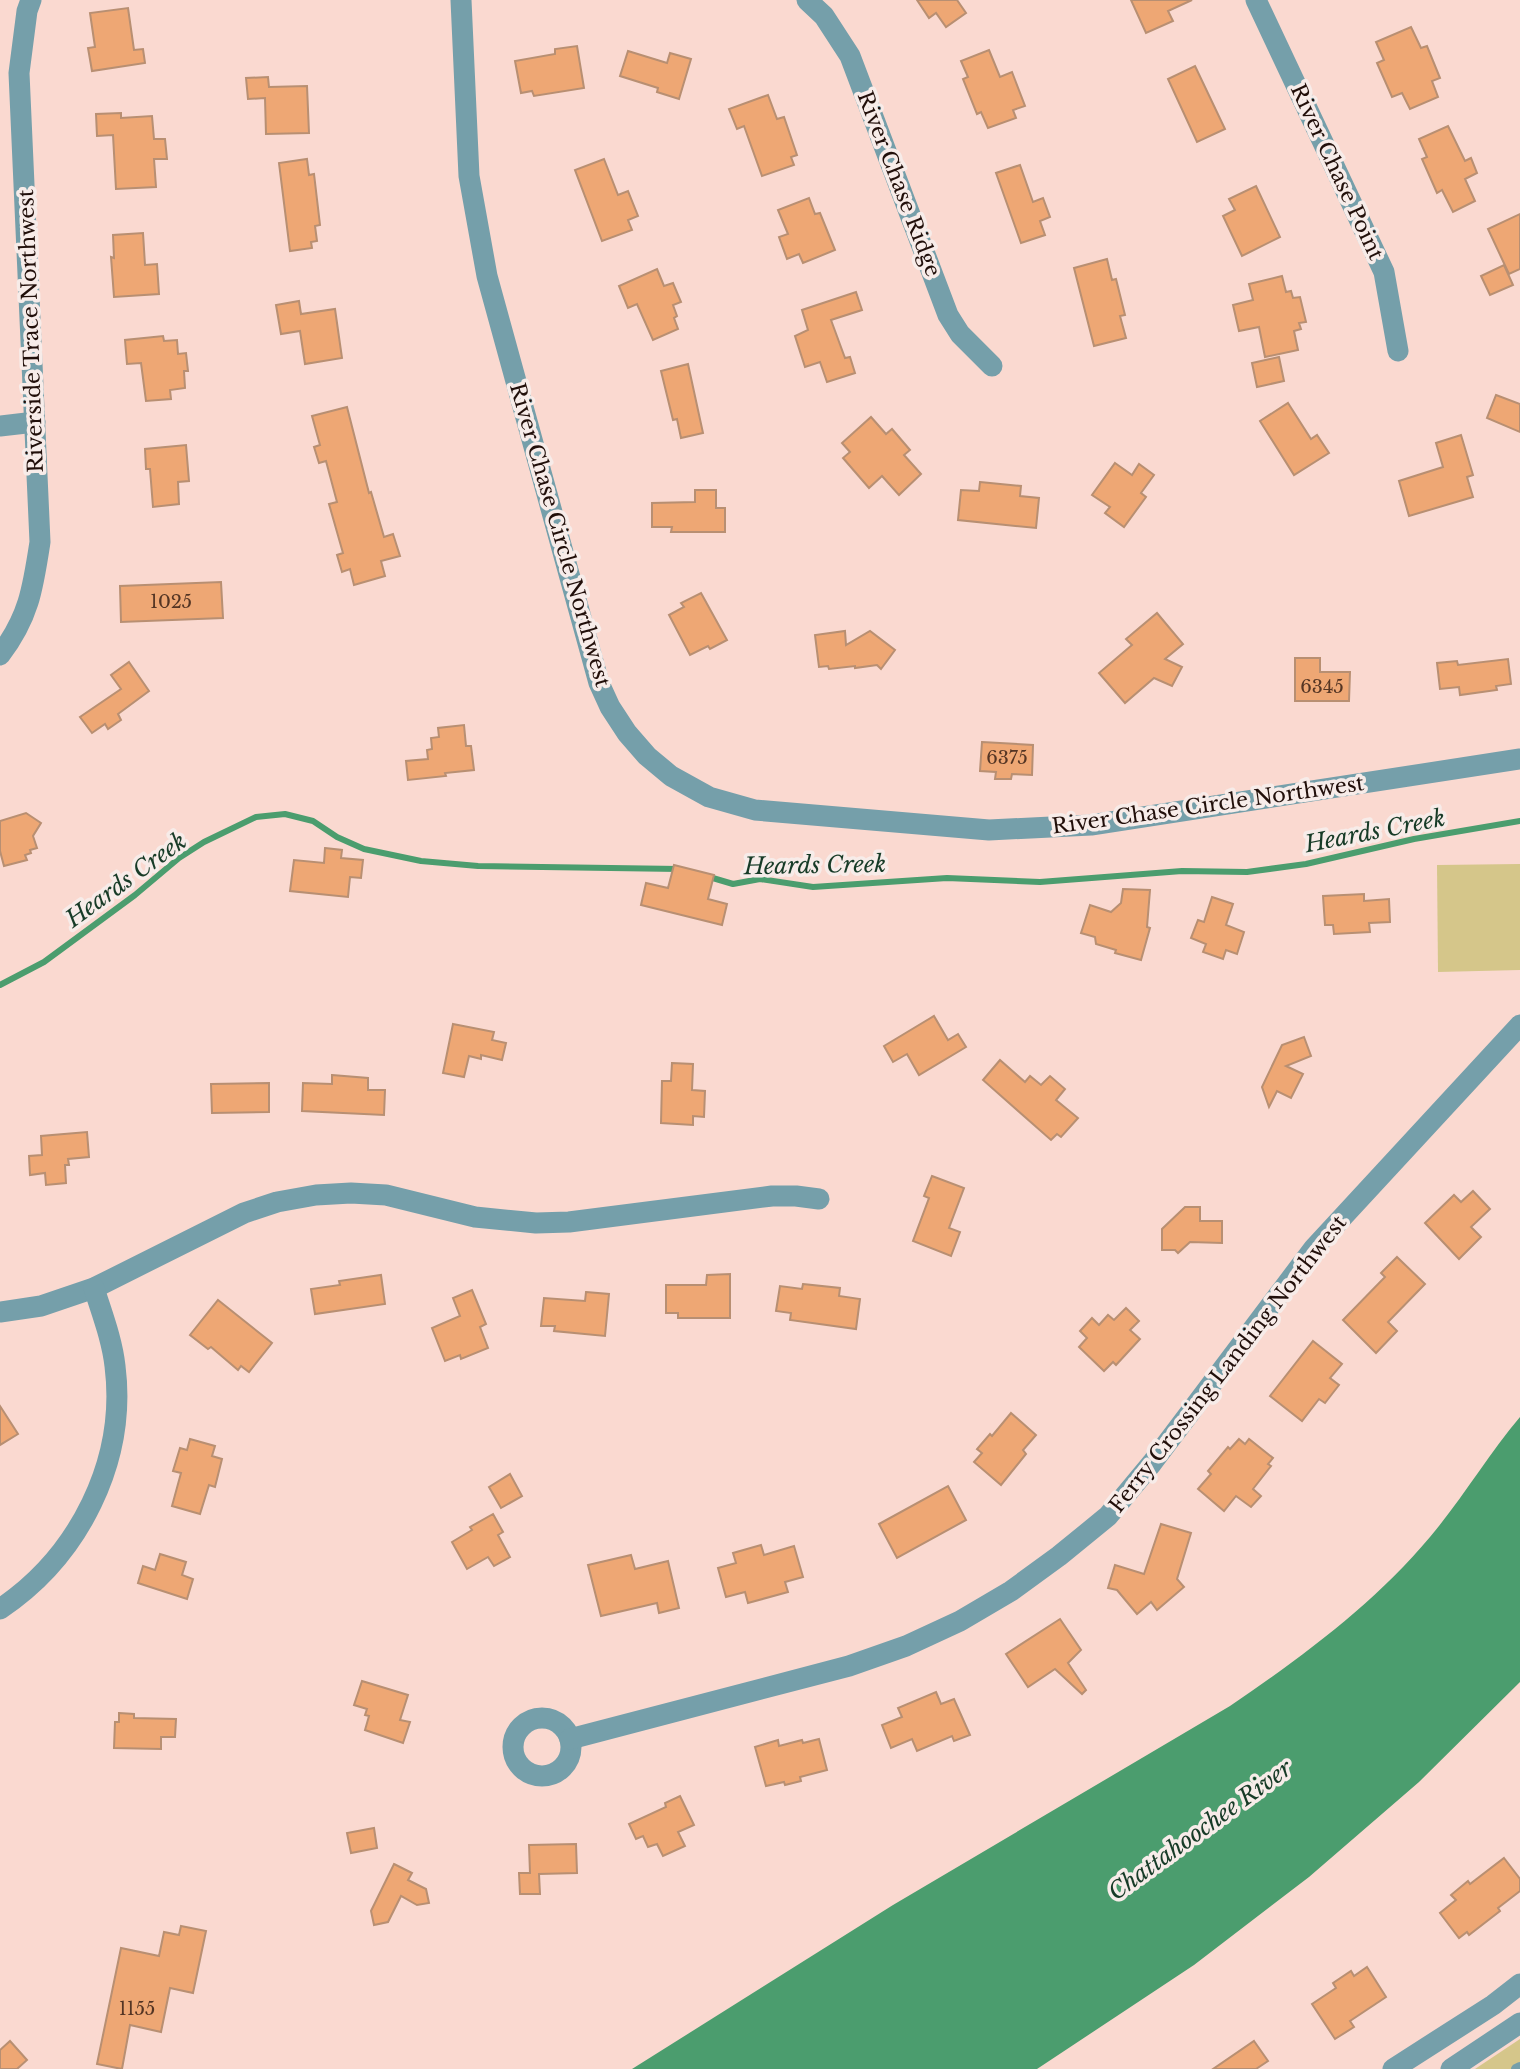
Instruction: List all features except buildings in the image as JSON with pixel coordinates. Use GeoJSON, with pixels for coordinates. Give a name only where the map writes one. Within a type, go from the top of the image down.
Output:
{"type":"FeatureCollection","features":[{"type":"Feature","properties":{"kind":"street","name":"Riverside Trace Northwest"},"geometry":{"type":"LineString","coordinates":[[0,655],[23,617],[34,587],[40,542],[19,73],[27,11],[31,0]]}},
{"type":"Feature","properties":{"kind":"street","name":"River Chase Circle Northwest"},"geometry":{"type":"LineString","coordinates":[[461,0],[469,176],[490,288],[599,682],[610,707],[627,733],[647,756],[671,776],[709,797],[755,810],[989,830],[1091,825],[1520,759]]}},
{"type":"Feature","properties":{"kind":"street","name":"River Chase Ridge"},"geometry":{"type":"LineString","coordinates":[[807,0],[824,16],[850,56],[948,315],[960,334],[992,366]]}},
{"type":"Feature","properties":{"kind":"street","name":"River Chase Point"},"geometry":{"type":"LineString","coordinates":[[1256,0],[1384,272],[1398,351]]}},
{"type":"Feature","properties":{"kind":"street"},"geometry":{"type":"LineString","coordinates":[[0,426],[35,422]]}},
{"type":"Feature","properties":{"kind":"street","name":"Ferry Crossing Landing Northwest"},"geometry":{"type":"LineString","coordinates":[[570,1739],[849,1666],[906,1646],[960,1621],[1010,1591],[1059,1556],[1108,1516],[1152,1463],[1314,1248],[1520,1025]]}},
{"type":"Feature","properties":{"kind":"street"},"geometry":{"type":"LineString","coordinates":[[0,1312],[41,1306],[94,1288],[244,1213],[277,1202],[316,1195],[386,1195],[475,1217],[536,1223],[569,1222],[772,1196],[819,1199]]}},
{"type":"Feature","properties":{"kind":"street"},"geometry":{"type":"LineString","coordinates":[[0,1609],[23,1594],[59,1558],[87,1516],[100,1484],[110,1448],[117,1395],[110,1338],[94,1288]]}},
{"type":"Feature","properties":{"kind":"street"},"geometry":{"type":"LineString","coordinates":[[1394,2069],[1493,2005],[1520,1984]]}},
{"type":"Feature","properties":{"kind":"street"},"geometry":{"type":"LineString","coordinates":[[1451,2069],[1520,2023]]}},
{"type":"Feature","properties":{"kind":"shaded area"},"geometry":{"type":"Polygon","coordinates":[[[1520,864],[1520,970],[1438,972],[1437,865],[1520,864]]]}},
{"type":"Feature","properties":{"kind":"shaded area"},"geometry":{"type":"Polygon","coordinates":[[[1520,2039],[1520,2069],[1475,2069],[1520,2039]]]}},
{"type":"Feature","properties":{"kind":"water","name":"Chattahoochee River"},"geometry":{"type":"Polygon","coordinates":[[[1520,1417],[1520,1682],[1419,1782],[1309,1877],[1194,1965],[1037,2069],[632,2069],[893,1905],[1230,1706],[1284,1668],[1361,1607],[1408,1561],[1442,1522],[1520,1417]]]}},
{"type":"Feature","properties":{"kind":"waterway","name":"Heards Creek"},"geometry":{"type":"LineString","coordinates":[[0,985],[44,962],[135,895],[179,858],[204,842],[256,817],[285,814],[313,821],[337,837],[364,849],[421,861],[478,866],[679,869]]}},
{"type":"Feature","properties":{"kind":"waterway","name":"Heards Creek"},"geometry":{"type":"LineString","coordinates":[[706,876],[733,884],[760,879],[813,887],[947,878],[1040,882],[1182,871],[1247,872],[1306,864],[1414,839],[1520,821]]}}]}
